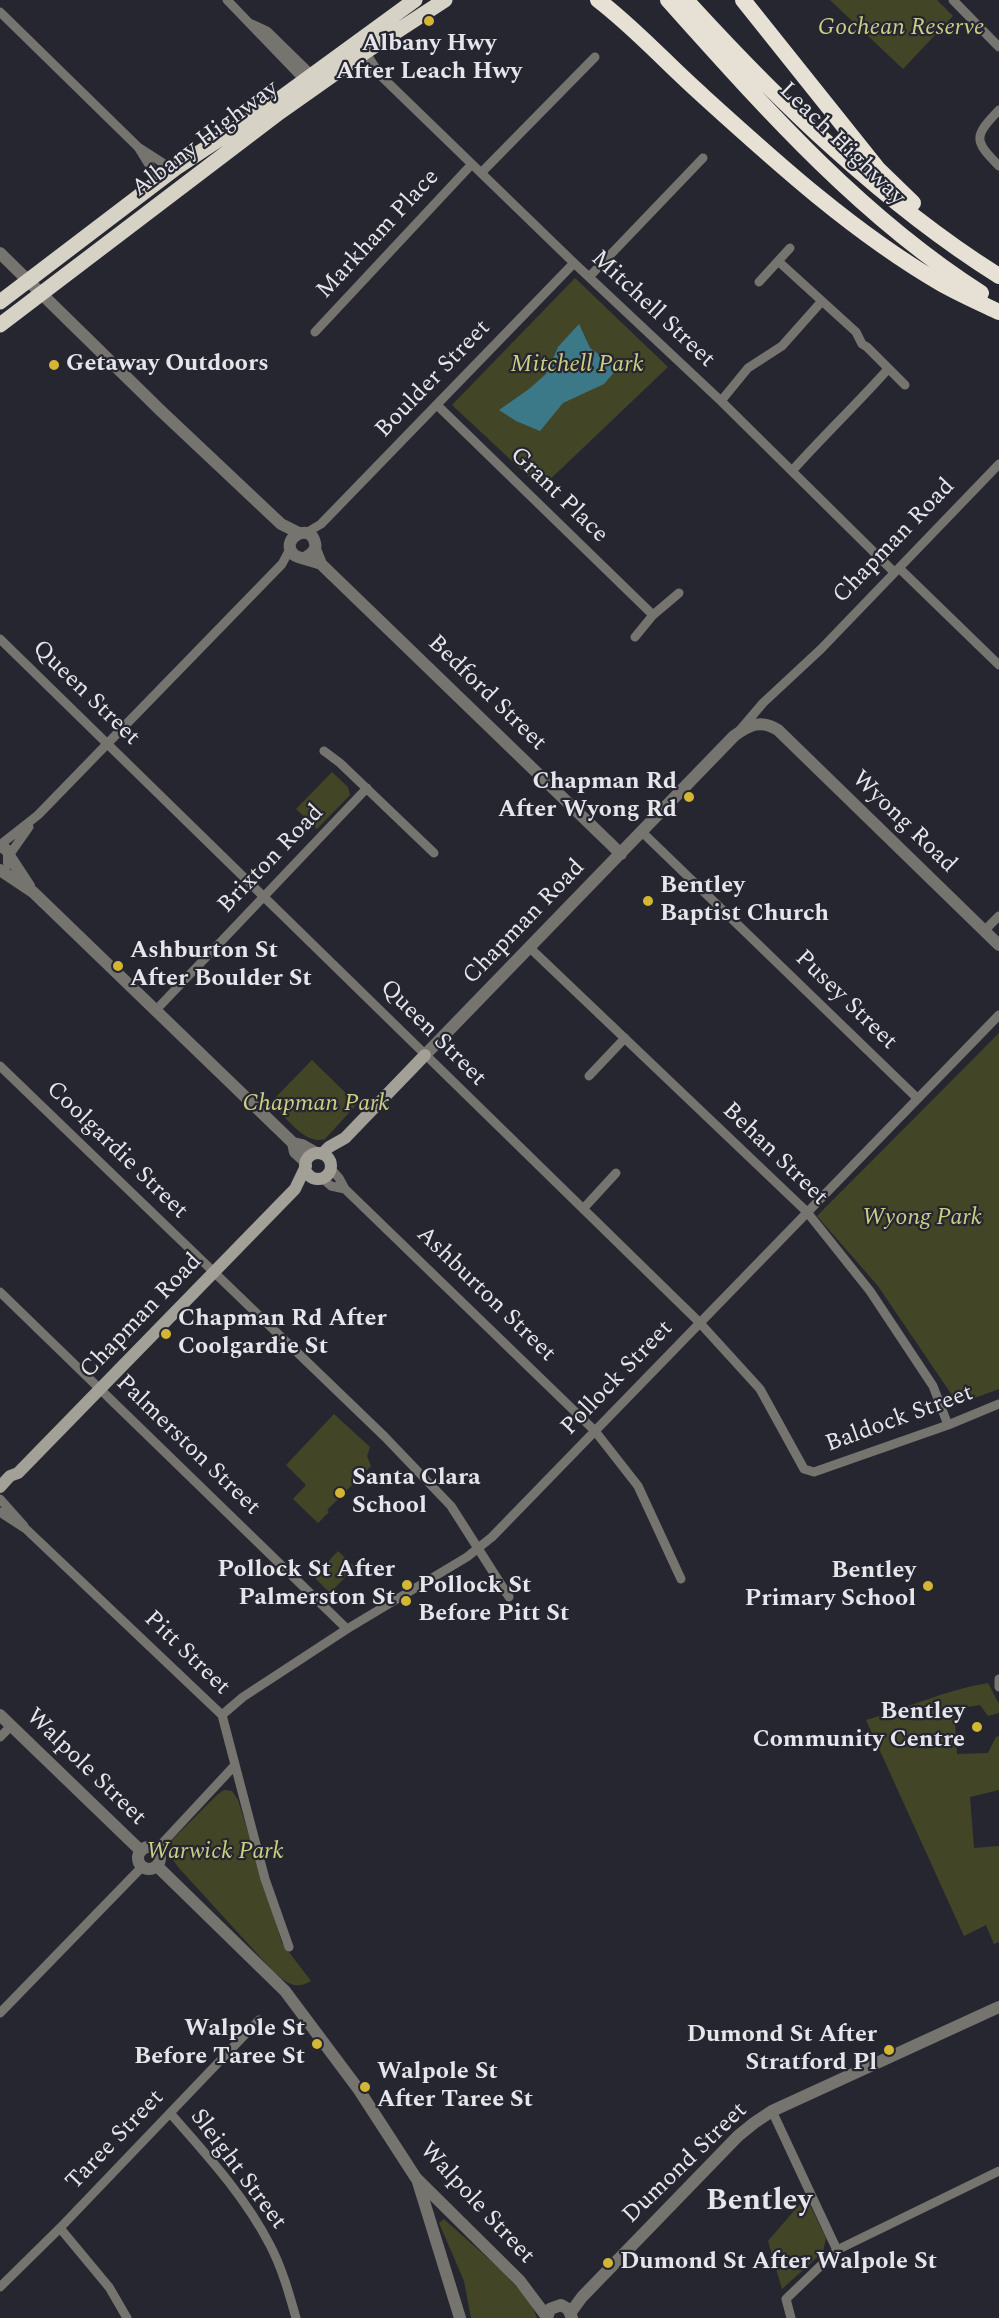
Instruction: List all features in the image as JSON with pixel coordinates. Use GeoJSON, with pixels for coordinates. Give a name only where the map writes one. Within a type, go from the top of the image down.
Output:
{"type":"FeatureCollection","features":[{"type":"Feature","properties":{"kind":"highway","name":"Albany Highway"},"geometry":{"type":"LineString","coordinates":[[0,302],[176,168],[309,78],[415,0]]}},
{"type":"Feature","properties":{"kind":"highway","name":"Albany Highway"},"geometry":{"type":"LineString","coordinates":[[0,326],[280,112],[365,52],[445,0]]}},
{"type":"Feature","properties":{"kind":"highway","name":"Leach Highway"},"geometry":{"type":"LineString","coordinates":[[668,0],[798,142],[850,192],[962,281],[999,304]]}},
{"type":"Feature","properties":{"kind":"highway","name":"Leach Highway"},"geometry":{"type":"LineString","coordinates":[[686,0],[767,83],[882,191],[919,222],[999,276]]}},
{"type":"Feature","properties":{"kind":"highway"},"geometry":{"type":"LineString","coordinates":[[743,0],[878,169],[975,261]]}},
{"type":"Feature","properties":{"kind":"highway"},"geometry":{"type":"LineString","coordinates":[[599,1],[637,32],[769,155],[828,204],[942,284],[999,312]]}},
{"type":"Feature","properties":{"kind":"main road","name":"Chapman Road"},"geometry":{"type":"LineString","coordinates":[[295,1189],[304,1186],[322,1166],[329,1147],[345,1138],[425,1055]]}},
{"type":"Feature","properties":{"kind":"main road","name":"Chapman Road"},"geometry":{"type":"LineString","coordinates":[[0,1487],[10,1476],[18,1473],[295,1189],[306,1164]]}},
{"type":"Feature","properties":{"kind":"main road"},"geometry":{"type":"LineString","coordinates":[[306,1164],[308,1173],[322,1166]]}},
{"type":"Feature","properties":{"kind":"main road","name":"Chapman Road"},"geometry":{"type":"LineString","coordinates":[[0,1498],[17,1479],[18,1473]]}},
{"type":"Feature","properties":{"kind":"street"},"geometry":{"type":"LineString","coordinates":[[227,0],[252,24],[261,37],[309,78]]}},
{"type":"Feature","properties":{"kind":"street"},"geometry":{"type":"LineString","coordinates":[[958,2],[999,46]]}},
{"type":"Feature","properties":{"kind":"street"},"geometry":{"type":"LineString","coordinates":[[0,12],[138,147],[166,165],[176,168]]}},
{"type":"Feature","properties":{"kind":"street","name":"Mitchell Street"},"geometry":{"type":"LineString","coordinates":[[365,52],[381,76],[574,263],[999,665]]}},
{"type":"Feature","properties":{"kind":"street"},"geometry":{"type":"LineString","coordinates":[[482,173],[595,57]]}},
{"type":"Feature","properties":{"kind":"street","name":"Mitchell Street"},"geometry":{"type":"LineString","coordinates":[[351,62],[381,76]]}},
{"type":"Feature","properties":{"kind":"street"},"geometry":{"type":"LineString","coordinates":[[999,110],[981,129],[979,140],[983,150],[999,166]]}},
{"type":"Feature","properties":{"kind":"street"},"geometry":{"type":"LineString","coordinates":[[138,147],[159,181]]}},
{"type":"Feature","properties":{"kind":"street"},"geometry":{"type":"LineString","coordinates":[[589,277],[703,158]]}},
{"type":"Feature","properties":{"kind":"street","name":"Markham Place"},"geometry":{"type":"LineString","coordinates":[[315,332],[472,164]]}},
{"type":"Feature","properties":{"kind":"street"},"geometry":{"type":"LineString","coordinates":[[759,282],[790,248]]}},
{"type":"Feature","properties":{"kind":"street"},"geometry":{"type":"LineString","coordinates":[[0,253],[160,410],[303,545]]}},
{"type":"Feature","properties":{"kind":"street"},"geometry":{"type":"LineString","coordinates":[[778,261],[855,332],[862,344],[905,385]]}},
{"type":"Feature","properties":{"kind":"street","name":"Boulder Street"},"geometry":{"type":"LineString","coordinates":[[38,815],[303,545],[574,263]]}},
{"type":"Feature","properties":{"kind":"street"},"geometry":{"type":"LineString","coordinates":[[721,401],[748,368],[782,346],[822,302]]}},
{"type":"Feature","properties":{"kind":"street"},"geometry":{"type":"LineString","coordinates":[[792,471],[836,422],[856,406],[888,369]]}},
{"type":"Feature","properties":{"kind":"street","name":"Grant Place"},"geometry":{"type":"LineString","coordinates":[[437,405],[653,615]]}},
{"type":"Feature","properties":{"kind":"street","name":"Chapman Road"},"geometry":{"type":"LineString","coordinates":[[425,1055],[735,736],[773,693],[821,649],[999,464]]}},
{"type":"Feature","properties":{"kind":"street","name":"Bedford Street"},"geometry":{"type":"LineString","coordinates":[[303,545],[621,854]]}},
{"type":"Feature","properties":{"kind":"street"},"geometry":{"type":"LineString","coordinates":[[635,637],[653,615],[679,593]]}},
{"type":"Feature","properties":{"kind":"street","name":"Queen Street"},"geometry":{"type":"LineString","coordinates":[[0,639],[108,742],[699,1322],[760,1389],[804,1469],[814,1472]]}},
{"type":"Feature","properties":{"kind":"street","name":"Chapman Road"},"geometry":{"type":"LineString","coordinates":[[735,736],[752,724],[766,724],[778,730]]}},
{"type":"Feature","properties":{"kind":"street","name":"Wyong Road"},"geometry":{"type":"LineString","coordinates":[[778,730],[999,945]]}},
{"type":"Feature","properties":{"kind":"street"},"geometry":{"type":"LineString","coordinates":[[324,751],[368,788],[434,853]]}},
{"type":"Feature","properties":{"kind":"street","name":"Brixton Road"},"geometry":{"type":"LineString","coordinates":[[155,1011],[368,788]]}},
{"type":"Feature","properties":{"kind":"street"},"geometry":{"type":"LineString","coordinates":[[0,845],[38,815]]}},
{"type":"Feature","properties":{"kind":"street"},"geometry":{"type":"LineString","coordinates":[[0,870],[9,864],[10,856],[38,815]]}},
{"type":"Feature","properties":{"kind":"street","name":"Pusey Street"},"geometry":{"type":"LineString","coordinates":[[642,832],[917,1098]]}},
{"type":"Feature","properties":{"kind":"street","name":"Ashburton Street"},"geometry":{"type":"LineString","coordinates":[[0,845],[7,849],[33,892]]}},
{"type":"Feature","properties":{"kind":"street","name":"Ashburton Street"},"geometry":{"type":"LineString","coordinates":[[0,870],[33,892],[293,1143],[302,1145],[322,1166],[331,1186],[345,1189],[595,1431],[638,1486],[681,1579]]}},
{"type":"Feature","properties":{"kind":"street"},"geometry":{"type":"LineString","coordinates":[[984,931],[999,916]]}},
{"type":"Feature","properties":{"kind":"street","name":"Behan Street"},"geometry":{"type":"LineString","coordinates":[[530,948],[807,1212],[870,1291],[915,1358],[933,1386],[948,1425]]}},
{"type":"Feature","properties":{"kind":"street","name":"Pollock Street"},"geometry":{"type":"LineString","coordinates":[[222,1715],[243,1697],[347,1629],[479,1548],[518,1512],[699,1322],[999,1015]]}},
{"type":"Feature","properties":{"kind":"street"},"geometry":{"type":"LineString","coordinates":[[589,1076],[625,1038]]}},
{"type":"Feature","properties":{"kind":"street","name":"Coolgardie Street"},"geometry":{"type":"LineString","coordinates":[[0,1066],[385,1437],[451,1506],[509,1597]]}},
{"type":"Feature","properties":{"kind":"street","name":"Ashburton Street"},"geometry":{"type":"LineString","coordinates":[[293,1143],[295,1152],[306,1164]]}},
{"type":"Feature","properties":{"kind":"street"},"geometry":{"type":"LineString","coordinates":[[583,1209],[616,1173]]}},
{"type":"Feature","properties":{"kind":"street","name":"Palmerston Street"},"geometry":{"type":"LineString","coordinates":[[0,1292],[347,1629]]}},
{"type":"Feature","properties":{"kind":"street","name":"Baldock Street"},"geometry":{"type":"LineString","coordinates":[[814,1472],[948,1425],[999,1404]]}},
{"type":"Feature","properties":{"kind":"street","name":"Pitt Street"},"geometry":{"type":"LineString","coordinates":[[0,1498],[26,1529]]}},
{"type":"Feature","properties":{"kind":"street","name":"Pitt Street"},"geometry":{"type":"LineString","coordinates":[[0,1512],[26,1529],[222,1715],[265,1879],[289,1947]]}},
{"type":"Feature","properties":{"kind":"street"},"geometry":{"type":"LineString","coordinates":[[999,1680],[999,1687]]}},
{"type":"Feature","properties":{"kind":"street","name":"Walpole Street"},"geometry":{"type":"LineString","coordinates":[[0,1715],[141,1851]]}},
{"type":"Feature","properties":{"kind":"street"},"geometry":{"type":"LineString","coordinates":[[0,1737],[11,1726]]}},
{"type":"Feature","properties":{"kind":"street"},"geometry":{"type":"LineString","coordinates":[[156,1850],[235,1766]]}},
{"type":"Feature","properties":{"kind":"street"},"geometry":{"type":"LineString","coordinates":[[147,1847],[156,1850],[160,1858],[157,1866],[149,1870],[142,1867],[138,1858],[141,1851],[147,1847]]}},
{"type":"Feature","properties":{"kind":"street","name":"Walpole Street"},"geometry":{"type":"LineString","coordinates":[[157,1866],[285,1991],[359,2090],[416,2178],[504,2265],[534,2298],[547,2317]]}},
{"type":"Feature","properties":{"kind":"street"},"geometry":{"type":"LineString","coordinates":[[0,2013],[142,1867]]}},
{"type":"Feature","properties":{"kind":"street","name":"Dumond Street"},"geometry":{"type":"LineString","coordinates":[[547,2317],[550,2309],[566,2311],[582,2297],[753,2122],[772,2111],[999,2007]]}},
{"type":"Feature","properties":{"kind":"street","name":"Taree Street"},"geometry":{"type":"LineString","coordinates":[[0,2286],[60,2228],[259,2020]]}},
{"type":"Feature","properties":{"kind":"street"},"geometry":{"type":"LineString","coordinates":[[772,2111],[837,2250]]}},
{"type":"Feature","properties":{"kind":"street","name":"Sleight Street"},"geometry":{"type":"LineString","coordinates":[[170,2113],[210,2158],[251,2212],[270,2246],[287,2285],[296,2318]]}},
{"type":"Feature","properties":{"kind":"street"},"geometry":{"type":"LineString","coordinates":[[792,2318],[786,2299],[837,2250],[999,2171]]}},
{"type":"Feature","properties":{"kind":"street"},"geometry":{"type":"LineString","coordinates":[[416,2178],[460,2318]]}},
{"type":"Feature","properties":{"kind":"street"},"geometry":{"type":"LineString","coordinates":[[60,2228],[109,2288],[127,2318]]}},
{"type":"Feature","properties":{"kind":"street","name":"Walpole Street"},"geometry":{"type":"LineString","coordinates":[[534,2298],[566,2311]]}},
{"type":"Feature","properties":{"kind":"green space","name":"Gochean Reserve"},"geometry":{"type":"Polygon","coordinates":[[[830,0],[937,0],[953,16],[903,69],[830,0]]]}},
{"type":"Feature","properties":{"kind":"green space","name":"Mitchell Park"},"geometry":{"type":"Polygon","coordinates":[[[575,278],[668,367],[541,488],[452,405],[575,278]]]}},
{"type":"Feature","properties":{"kind":"green space"},"geometry":{"type":"Polygon","coordinates":[[[332,772],[348,787],[350,795],[317,829],[296,809],[332,772]]]}},
{"type":"Feature","properties":{"kind":"green space","name":"Wyong Park"},"geometry":{"type":"Polygon","coordinates":[[[999,1033],[999,1389],[958,1404],[878,1286],[817,1216],[999,1033]]]}},
{"type":"Feature","properties":{"kind":"green space","name":"Chapman Park"},"geometry":{"type":"Polygon","coordinates":[[[312,1060],[357,1104],[325,1139],[317,1140],[295,1128],[271,1102],[312,1060]]]}},
{"type":"Feature","properties":{"kind":"green space"},"geometry":{"type":"Polygon","coordinates":[[[334,1414],[370,1447],[367,1456],[371,1466],[327,1510],[329,1512],[318,1523],[293,1499],[306,1485],[286,1465],[334,1414]]]}},
{"type":"Feature","properties":{"kind":"green space"},"geometry":{"type":"Polygon","coordinates":[[[338,1551],[355,1567],[330,1593],[314,1577],[338,1551]]]}},
{"type":"Feature","properties":{"kind":"green space"},"geometry":{"type":"Polygon","coordinates":[[[988,1683],[999,1704],[999,1713],[988,1716],[980,1705],[954,1709],[957,1754],[988,1753],[996,1737],[999,1736],[999,1790],[970,1797],[974,1848],[999,1846],[999,1942],[994,1944],[986,1925],[964,1936],[866,1720],[942,1695],[988,1683]]]}},
{"type":"Feature","properties":{"kind":"green space","name":"Warwick Park"},"geometry":{"type":"Polygon","coordinates":[[[224,1790],[232,1791],[238,1800],[282,1943],[311,1981],[305,1984],[290,1984],[273,1971],[171,1857],[172,1840],[224,1790]]]}},
{"type":"Feature","properties":{"kind":"green space"},"geometry":{"type":"Polygon","coordinates":[[[806,2197],[826,2238],[823,2252],[782,2289],[768,2241],[806,2197]]]}},
{"type":"Feature","properties":{"kind":"green space"},"geometry":{"type":"Polygon","coordinates":[[[444,2219],[511,2280],[532,2307],[537,2318],[471,2318],[464,2281],[439,2223],[444,2219]]]}},
{"type":"Feature","properties":{"kind":"water"},"geometry":{"type":"Polygon","coordinates":[[[579,324],[590,348],[618,368],[604,384],[563,403],[540,431],[516,421],[499,410],[546,374],[558,347],[579,324]]]}},
{"type":"Feature","properties":{"kind":"place","name":"Albany Hwy After Leach Hwy"},"geometry":{"type":"Point","coordinates":[429,21]}},
{"type":"Feature","properties":{"kind":"place","name":"Getaway Outdoors"},"geometry":{"type":"Point","coordinates":[54,365]}},
{"type":"Feature","properties":{"kind":"place","name":"Chapman Rd After Wyong Rd"},"geometry":{"type":"Point","coordinates":[689,797]}},
{"type":"Feature","properties":{"kind":"place","name":"Bentley Baptist Church"},"geometry":{"type":"Point","coordinates":[648,901]}},
{"type":"Feature","properties":{"kind":"place","name":"Ashburton St After Boulder St"},"geometry":{"type":"Point","coordinates":[118,966]}},
{"type":"Feature","properties":{"kind":"place","name":"Chapman Rd After Coolgardie St"},"geometry":{"type":"Point","coordinates":[166,1334]}},
{"type":"Feature","properties":{"kind":"place","name":"Santa Clara School"},"geometry":{"type":"Point","coordinates":[340,1493]}},
{"type":"Feature","properties":{"kind":"place","name":"Pollock St After Palmerston St"},"geometry":{"type":"Point","coordinates":[407,1585]}},
{"type":"Feature","properties":{"kind":"place","name":"Bentley Primary School"},"geometry":{"type":"Point","coordinates":[928,1586]}},
{"type":"Feature","properties":{"kind":"place","name":"Pollock St Before Pitt St"},"geometry":{"type":"Point","coordinates":[406,1601]}},
{"type":"Feature","properties":{"kind":"place","name":"Bentley Community Centre"},"geometry":{"type":"Point","coordinates":[977,1727]}},
{"type":"Feature","properties":{"kind":"place","name":"Walpole St Before Taree St"},"geometry":{"type":"Point","coordinates":[317,2044]}},
{"type":"Feature","properties":{"kind":"place","name":"Dumond St After Stratford Pl"},"geometry":{"type":"Point","coordinates":[889,2050]}},
{"type":"Feature","properties":{"kind":"place","name":"Walpole St After Taree St"},"geometry":{"type":"Point","coordinates":[365,2087]}},
{"type":"Feature","properties":{"kind":"place","name":"Dumond St After Walpole St"},"geometry":{"type":"Point","coordinates":[608,2263]}},
{"type":"Feature","properties":{"kind":"district","name":"Bentley"},"geometry":{"type":"Point","coordinates":[759,2203]}}]}
